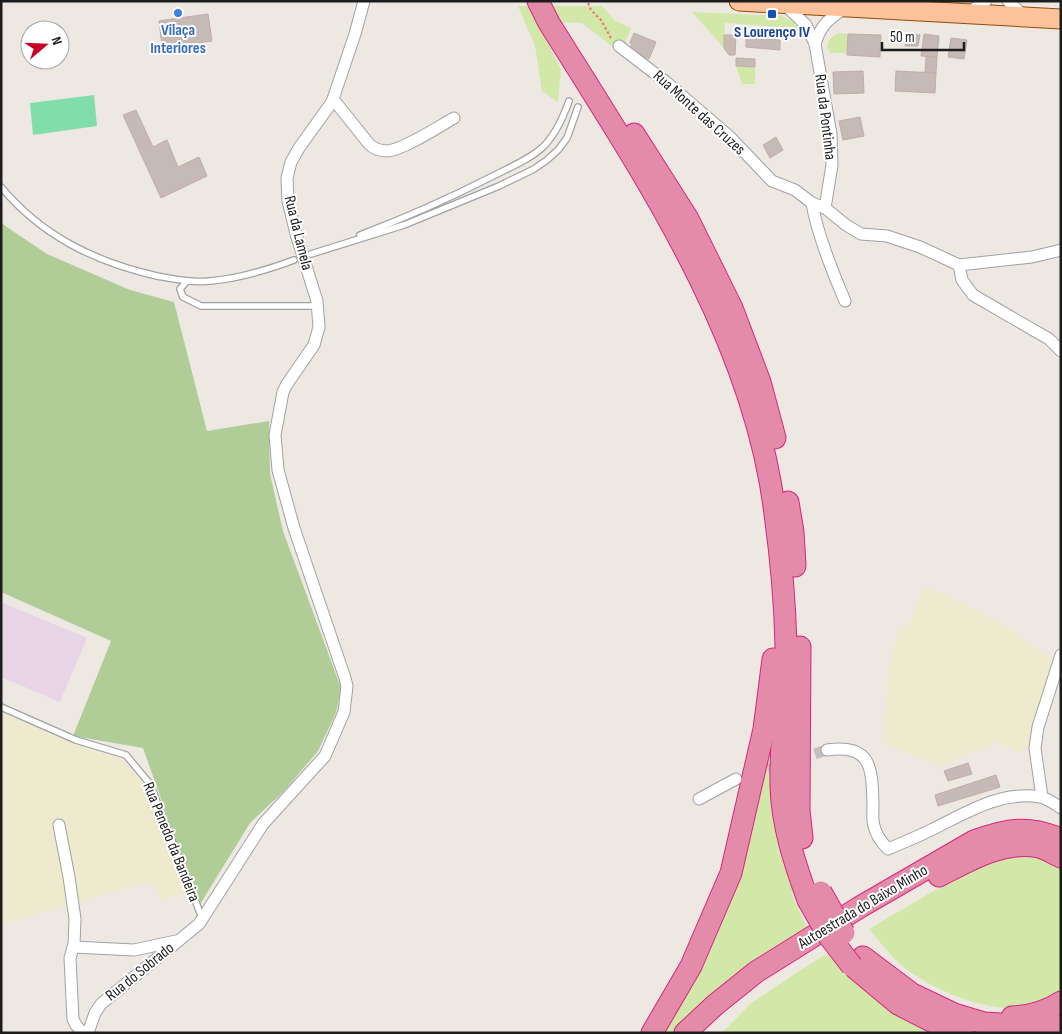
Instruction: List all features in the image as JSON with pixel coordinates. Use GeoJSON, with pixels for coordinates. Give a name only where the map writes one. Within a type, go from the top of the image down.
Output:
{"type":"FeatureCollection","features":[{"type":"Feature","properties":{"kind":"highway"},"geometry":{"type":"LineString","coordinates":[[538,1],[557,24],[688,219],[732,308],[760,382],[782,471],[792,532],[800,633],[799,810],[803,841],[810,865],[815,896]]}},
{"type":"Feature","properties":{"kind":"highway"},"geometry":{"type":"LineString","coordinates":[[554,1],[557,24],[673,227],[712,305],[745,386],[767,463],[775,512],[786,647],[781,788],[789,843],[815,896],[828,935],[857,961],[898,1004],[947,1029],[963,1033]]}},
{"type":"Feature","properties":{"kind":"highway"},"geometry":{"type":"LineString","coordinates":[[652,1033],[691,966],[731,874],[764,729],[774,649],[774,601],[770,536],[775,512]]}},
{"type":"Feature","properties":{"kind":"highway","name":"Autoestrada do Baixo Minho"},"geometry":{"type":"LineString","coordinates":[[685,1033],[715,1005],[756,972],[860,907],[974,841],[993,834],[1019,829],[1043,832],[1061,839]]}},
{"type":"Feature","properties":{"kind":"highway"},"geometry":{"type":"LineString","coordinates":[[704,1033],[745,998],[782,971],[866,917],[942,875],[996,849],[1020,846],[1040,848],[1061,857]]}},
{"type":"Feature","properties":{"kind":"highway"},"geometry":{"type":"LineString","coordinates":[[857,961],[912,994],[954,1014],[984,1023],[1061,1026]]}},
{"type":"Feature","properties":{"kind":"highway"},"geometry":{"type":"LineString","coordinates":[[912,994],[946,1002],[981,1014],[1010,1017],[1024,1016],[1049,1009],[1061,1002]]}},
{"type":"Feature","properties":{"kind":"main road"},"geometry":{"type":"LineString","coordinates":[[739,1],[1061,19]]}},
{"type":"Feature","properties":{"kind":"street","name":"Rua da Lamela"},"geometry":{"type":"LineString","coordinates":[[279,410],[287,384],[316,340],[319,327],[318,306],[288,201],[287,178],[291,162],[299,148],[333,99],[364,1]]}},
{"type":"Feature","properties":{"kind":"street"},"geometry":{"type":"LineString","coordinates":[[965,14],[986,1]]}},
{"type":"Feature","properties":{"kind":"street"},"geometry":{"type":"LineString","coordinates":[[1008,1],[1026,18]]}},
{"type":"Feature","properties":{"kind":"street","name":"Rua da Pontinha"},"geometry":{"type":"LineString","coordinates":[[775,3],[806,25],[815,44],[831,134],[832,165],[825,208]]}},
{"type":"Feature","properties":{"kind":"street"},"geometry":{"type":"LineString","coordinates":[[815,44],[819,31],[829,19],[846,7]]}},
{"type":"Feature","properties":{"kind":"street","name":"Rua Monte das Cruzes"},"geometry":{"type":"LineString","coordinates":[[619,46],[666,82],[731,138],[772,181],[795,190],[812,204],[825,208]]}},
{"type":"Feature","properties":{"kind":"street"},"geometry":{"type":"LineString","coordinates":[[333,99],[369,144],[383,151],[398,148],[454,118]]}},
{"type":"Feature","properties":{"kind":"street"},"geometry":{"type":"LineString","coordinates":[[812,204],[832,270],[845,301]]}},
{"type":"Feature","properties":{"kind":"street"},"geometry":{"type":"LineString","coordinates":[[825,208],[861,234],[886,236],[920,247],[959,265],[1032,257],[1061,250]]}},
{"type":"Feature","properties":{"kind":"street"},"geometry":{"type":"LineString","coordinates":[[959,265],[962,280],[973,295],[1049,339],[1061,351]]}},
{"type":"Feature","properties":{"kind":"street","name":"Rua do Sobrado"},"geometry":{"type":"LineString","coordinates":[[88,1033],[101,1004],[199,924],[263,824],[325,756],[344,712],[347,686],[345,678],[297,537],[278,470],[275,435],[279,410]]}},
{"type":"Feature","properties":{"kind":"street"},"geometry":{"type":"LineString","coordinates":[[1042,797],[1035,748],[1038,727],[1061,655]]}},
{"type":"Feature","properties":{"kind":"street"},"geometry":{"type":"LineString","coordinates":[[828,750],[842,748],[858,752],[866,760],[871,771],[873,824],[880,841],[888,848],[930,831],[964,813],[1000,799],[1022,796],[1042,797],[1061,808]]}},
{"type":"Feature","properties":{"kind":"street"},"geometry":{"type":"LineString","coordinates":[[699,799],[736,779]]}},
{"type":"Feature","properties":{"kind":"street"},"geometry":{"type":"LineString","coordinates":[[59,825],[75,919],[73,947],[70,958],[73,1019],[82,1033]]}},
{"type":"Feature","properties":{"kind":"street"},"geometry":{"type":"LineString","coordinates":[[73,947],[134,950],[180,940]]}},
{"type":"Feature","properties":{"kind":"lane"},"geometry":{"type":"LineString","coordinates":[[569,101],[564,117],[555,132],[530,157],[469,189],[406,218],[311,254],[404,225],[499,186],[534,169],[558,150],[567,138],[578,108]]}},
{"type":"Feature","properties":{"kind":"lane"},"geometry":{"type":"LineString","coordinates":[[1,186],[27,213],[58,237],[92,256],[128,269],[187,281],[210,281],[256,274],[294,260]]}},
{"type":"Feature","properties":{"kind":"lane"},"geometry":{"type":"LineString","coordinates":[[187,281],[180,289],[183,297],[200,306],[318,306]]}},
{"type":"Feature","properties":{"kind":"lane","name":"Rua Penedo da Bandeira"},"geometry":{"type":"LineString","coordinates":[[1,707],[76,740],[126,755],[150,784],[202,919]]}},
{"type":"Feature","properties":{"kind":"path"},"geometry":{"type":"LineString","coordinates":[[588,2],[591,10],[601,20],[613,42],[619,46]]}},
{"type":"Feature","properties":{"kind":"shaded area"},"geometry":{"type":"Polygon","coordinates":[[[923,589],[938,591],[993,618],[1055,661],[1033,745],[1018,753],[997,741],[979,752],[973,751],[951,762],[938,765],[883,743],[889,666],[898,632],[911,621],[923,589]]]}},
{"type":"Feature","properties":{"kind":"shaded area"},"geometry":{"type":"Polygon","coordinates":[[[1,602],[87,638],[60,702],[1,677],[1,602]]]}},
{"type":"Feature","properties":{"kind":"shaded area"},"geometry":{"type":"Polygon","coordinates":[[[1,712],[74,744],[120,758],[147,786],[187,892],[162,901],[151,881],[8,922],[1,920],[1,712]]]}},
{"type":"Feature","properties":{"kind":"green space"},"geometry":{"type":"Polygon","coordinates":[[[518,6],[602,6],[614,20],[631,28],[621,53],[582,23],[537,22],[561,69],[558,102],[542,91],[535,46],[518,6]]]}},
{"type":"Feature","properties":{"kind":"green space"},"geometry":{"type":"Polygon","coordinates":[[[692,12],[782,16],[791,20],[801,32],[795,28],[725,23],[724,48],[692,12]]]}},
{"type":"Feature","properties":{"kind":"green space"},"geometry":{"type":"Polygon","coordinates":[[[840,33],[848,34],[847,53],[830,53],[828,49],[829,40],[840,33]]]}},
{"type":"Feature","properties":{"kind":"green space"},"geometry":{"type":"Polygon","coordinates":[[[736,66],[755,67],[755,84],[742,84],[736,66]]]}},
{"type":"Feature","properties":{"kind":"green space"},"geometry":{"type":"Polygon","coordinates":[[[94,95],[97,126],[33,135],[30,103],[94,95]]]}},
{"type":"Feature","properties":{"kind":"green space"},"geometry":{"type":"Polygon","coordinates":[[[1,223],[47,254],[130,290],[174,302],[207,431],[269,421],[270,474],[283,531],[341,688],[336,713],[318,751],[284,791],[250,823],[199,906],[143,748],[73,736],[111,641],[1,592],[1,223]]]}},
{"type":"Feature","properties":{"kind":"green space"},"geometry":{"type":"Polygon","coordinates":[[[772,731],[776,832],[780,854],[792,889],[793,898],[808,929],[699,1006],[672,1033],[661,1033],[673,1013],[772,731]]]}},
{"type":"Feature","properties":{"kind":"green space"},"geometry":{"type":"Polygon","coordinates":[[[1004,856],[1045,857],[1061,865],[1061,995],[1046,1003],[1020,1008],[1003,1008],[970,1001],[937,988],[903,967],[869,929],[981,863],[1004,856]]]}},
{"type":"Feature","properties":{"kind":"green space"},"geometry":{"type":"Polygon","coordinates":[[[828,953],[875,999],[931,1033],[722,1033],[750,1004],[828,953]]]}},
{"type":"Feature","properties":{"kind":"building"},"geometry":{"type":"Polygon","coordinates":[[[208,14],[212,41],[182,45],[179,18],[208,14]]]}},
{"type":"Feature","properties":{"kind":"building"},"geometry":{"type":"Polygon","coordinates":[[[179,18],[182,45],[162,47],[159,21],[179,18]]]}},
{"type":"Feature","properties":{"kind":"building"},"geometry":{"type":"Polygon","coordinates":[[[634,33],[656,42],[649,59],[629,51],[634,33]]]}},
{"type":"Feature","properties":{"kind":"building"},"geometry":{"type":"Polygon","coordinates":[[[848,34],[881,35],[880,57],[847,55],[848,34]]]}},
{"type":"Feature","properties":{"kind":"building"},"geometry":{"type":"Polygon","coordinates":[[[906,34],[920,35],[918,46],[905,46],[906,34]]]}},
{"type":"Feature","properties":{"kind":"building"},"geometry":{"type":"Polygon","coordinates":[[[924,34],[939,36],[937,57],[921,56],[924,34]]]}},
{"type":"Feature","properties":{"kind":"building"},"geometry":{"type":"Polygon","coordinates":[[[724,35],[736,35],[735,55],[729,55],[724,48],[724,35]]]}},
{"type":"Feature","properties":{"kind":"building"},"geometry":{"type":"Polygon","coordinates":[[[746,38],[780,40],[780,50],[746,47],[746,38]]]}},
{"type":"Feature","properties":{"kind":"building"},"geometry":{"type":"Polygon","coordinates":[[[951,38],[967,40],[964,59],[948,57],[951,38]]]}},
{"type":"Feature","properties":{"kind":"building"},"geometry":{"type":"Polygon","coordinates":[[[926,57],[937,57],[936,73],[925,72],[926,57]]]}},
{"type":"Feature","properties":{"kind":"building"},"geometry":{"type":"Polygon","coordinates":[[[736,58],[755,59],[755,67],[736,66],[736,58]]]}},
{"type":"Feature","properties":{"kind":"building"},"geometry":{"type":"Polygon","coordinates":[[[863,71],[864,93],[834,94],[833,72],[863,71]]]}},
{"type":"Feature","properties":{"kind":"building"},"geometry":{"type":"Polygon","coordinates":[[[896,71],[936,73],[935,93],[895,91],[896,71]]]}},
{"type":"Feature","properties":{"kind":"building"},"geometry":{"type":"Polygon","coordinates":[[[136,110],[153,147],[167,140],[178,167],[199,157],[207,176],[161,198],[123,115],[136,110]]]}},
{"type":"Feature","properties":{"kind":"building"},"geometry":{"type":"Polygon","coordinates":[[[860,117],[864,136],[843,140],[839,121],[860,117]]]}},
{"type":"Feature","properties":{"kind":"building"},"geometry":{"type":"Polygon","coordinates":[[[776,137],[783,150],[770,158],[763,145],[776,137]]]}},
{"type":"Feature","properties":{"kind":"building"},"geometry":{"type":"Polygon","coordinates":[[[968,763],[972,774],[948,781],[944,771],[968,763]]]}},
{"type":"Feature","properties":{"kind":"building"},"geometry":{"type":"Polygon","coordinates":[[[996,775],[1000,787],[938,806],[935,795],[996,775]]]}},
{"type":"Feature","properties":{"kind":"tunnel"},"geometry":{"type":"LineString","coordinates":[[752,774],[827,750]]}},
{"type":"Feature","properties":{"kind":"place","name":"Vilaça Interiores"},"geometry":{"type":"Point","coordinates":[178,13]}},
{"type":"Feature","properties":{"kind":"place","name":"S Lourenço IV"},"geometry":{"type":"Point","coordinates":[772,14]}}]}
